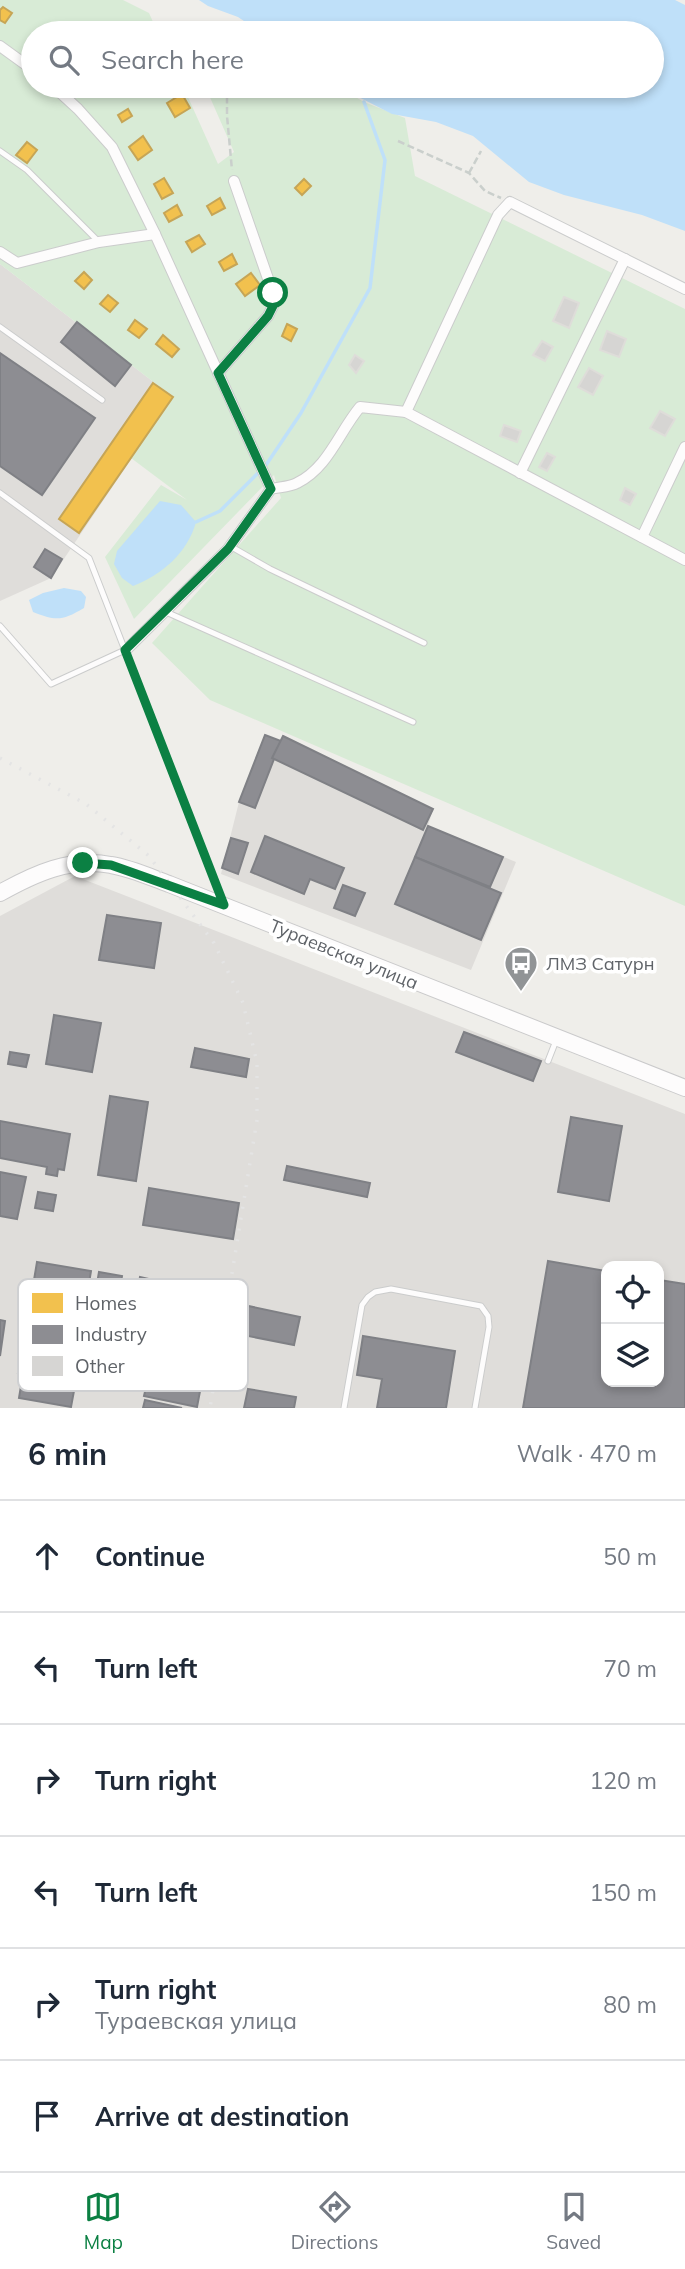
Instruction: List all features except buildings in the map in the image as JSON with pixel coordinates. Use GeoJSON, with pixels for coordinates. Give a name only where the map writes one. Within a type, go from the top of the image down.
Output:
{"type":"FeatureCollection","features":[{"type":"Feature","properties":{"kind":"main road","name":"Тураевская улица"},"geometry":{"type":"LineString","coordinates":[[0,893],[29,876],[58,867],[83,863],[111,865],[224,905],[685,1088]]}},
{"type":"Feature","properties":{"kind":"street"},"geometry":{"type":"LineString","coordinates":[[0,46],[21,61]]}},
{"type":"Feature","properties":{"kind":"street"},"geometry":{"type":"LineString","coordinates":[[65,98],[112,147],[155,234],[271,489]]}},
{"type":"Feature","properties":{"kind":"street"},"geometry":{"type":"LineString","coordinates":[[218,373],[268,316],[274,304],[273,293],[234,181]]}},
{"type":"Feature","properties":{"kind":"street"},"geometry":{"type":"LineString","coordinates":[[406,412],[498,215],[510,202],[685,289]]}},
{"type":"Feature","properties":{"kind":"street"},"geometry":{"type":"LineString","coordinates":[[0,252],[18,263],[99,242],[155,234]]}},
{"type":"Feature","properties":{"kind":"street"},"geometry":{"type":"LineString","coordinates":[[520,473],[625,260]]}},
{"type":"Feature","properties":{"kind":"street"},"geometry":{"type":"LineString","coordinates":[[125,650],[230,546],[271,489],[298,483],[324,462],[360,407],[406,412],[685,560]]}},
{"type":"Feature","properties":{"kind":"street"},"geometry":{"type":"LineString","coordinates":[[642,537],[685,447]]}},
{"type":"Feature","properties":{"kind":"lane"},"geometry":{"type":"LineString","coordinates":[[0,151],[27,170],[99,242]]}},
{"type":"Feature","properties":{"kind":"lane"},"geometry":{"type":"LineString","coordinates":[[0,327],[102,400]]}},
{"type":"Feature","properties":{"kind":"lane"},"geometry":{"type":"LineString","coordinates":[[0,493],[89,558],[224,905]]}},
{"type":"Feature","properties":{"kind":"lane"},"geometry":{"type":"LineString","coordinates":[[230,546],[270,569],[424,643]]}},
{"type":"Feature","properties":{"kind":"lane"},"geometry":{"type":"LineString","coordinates":[[164,611],[413,722]]}},
{"type":"Feature","properties":{"kind":"lane"},"geometry":{"type":"LineString","coordinates":[[0,626],[51,684],[125,650]]}},
{"type":"Feature","properties":{"kind":"lane"},"geometry":{"type":"LineString","coordinates":[[548,1061],[556,1038]]}},
{"type":"Feature","properties":{"kind":"lane"},"geometry":{"type":"LineString","coordinates":[[344,1408],[362,1305],[375,1292],[391,1289],[481,1306],[488,1316],[489,1326],[475,1408]]}},
{"type":"Feature","properties":{"kind":"path"},"geometry":{"type":"LineString","coordinates":[[227,98],[234,181]]}},
{"type":"Feature","properties":{"kind":"path"},"geometry":{"type":"LineString","coordinates":[[398,141],[469,173],[485,191],[510,202]]}},
{"type":"Feature","properties":{"kind":"path"},"geometry":{"type":"LineString","coordinates":[[469,173],[481,151]]}},
{"type":"Feature","properties":{"kind":"shaded area"},"geometry":{"type":"Polygon","coordinates":[[[0,264],[173,397],[51,578],[0,601],[0,264]]]}},
{"type":"Feature","properties":{"kind":"shaded area"},"geometry":{"type":"Polygon","coordinates":[[[265,735],[281,741],[283,736],[433,809],[428,826],[516,862],[471,970],[221,874],[239,802],[265,735]]]}},
{"type":"Feature","properties":{"kind":"shaded area"},"geometry":{"type":"Polygon","coordinates":[[[75,876],[685,1114],[685,1408],[0,1408],[0,916],[75,876]]]}},
{"type":"Feature","properties":{"kind":"green space"},"geometry":{"type":"Polygon","coordinates":[[[0,0],[123,0],[149,13],[153,21],[21,21],[21,98],[188,98],[218,164],[234,152],[210,98],[357,98],[405,118],[415,176],[685,309],[685,906],[210,700],[152,643],[281,498],[274,475],[134,619],[105,557],[161,485],[187,500],[131,458],[173,397],[0,264],[0,0]]]}},
{"type":"Feature","properties":{"kind":"water"},"geometry":{"type":"Polygon","coordinates":[[[199,0],[675,0],[685,5],[685,231],[642,215],[564,195],[529,182],[473,136],[436,122],[392,114],[361,98],[664,98],[664,21],[244,21],[199,0]]]}},
{"type":"Feature","properties":{"kind":"water"},"geometry":{"type":"Polygon","coordinates":[[[160,501],[181,505],[196,522],[180,553],[164,569],[133,586],[122,578],[114,564],[117,551],[160,501]]]}},
{"type":"Feature","properties":{"kind":"water"},"geometry":{"type":"Polygon","coordinates":[[[64,588],[81,591],[86,597],[84,608],[59,618],[33,612],[29,600],[64,588]]]}},
{"type":"Feature","properties":{"kind":"waterway"},"geometry":{"type":"LineString","coordinates":[[196,522],[220,511],[266,465],[301,413],[370,288],[385,160],[364,102]]}},
{"type":"Feature","properties":{"kind":"railway"},"geometry":{"type":"LineString","coordinates":[[0,758],[86,804],[149,856],[214,943],[243,1003],[257,1063],[257,1120],[231,1279]]}},
{"type":"Feature","properties":{"kind":"railway"},"geometry":{"type":"LineString","coordinates":[[210,1408],[213,1391]]}},
{"type":"Feature","properties":{"kind":"place","name":"ЛМЗ Сатурн"},"geometry":{"type":"Point","coordinates":[521,993]}},
{"type":"Feature","properties":{"kind":"route"},"geometry":{"type":"LineString","coordinates":[[83,863],[111,865],[224,905],[125,650],[228,549],[271,489],[218,373],[268,316],[274,304],[273,293]]}}]}
